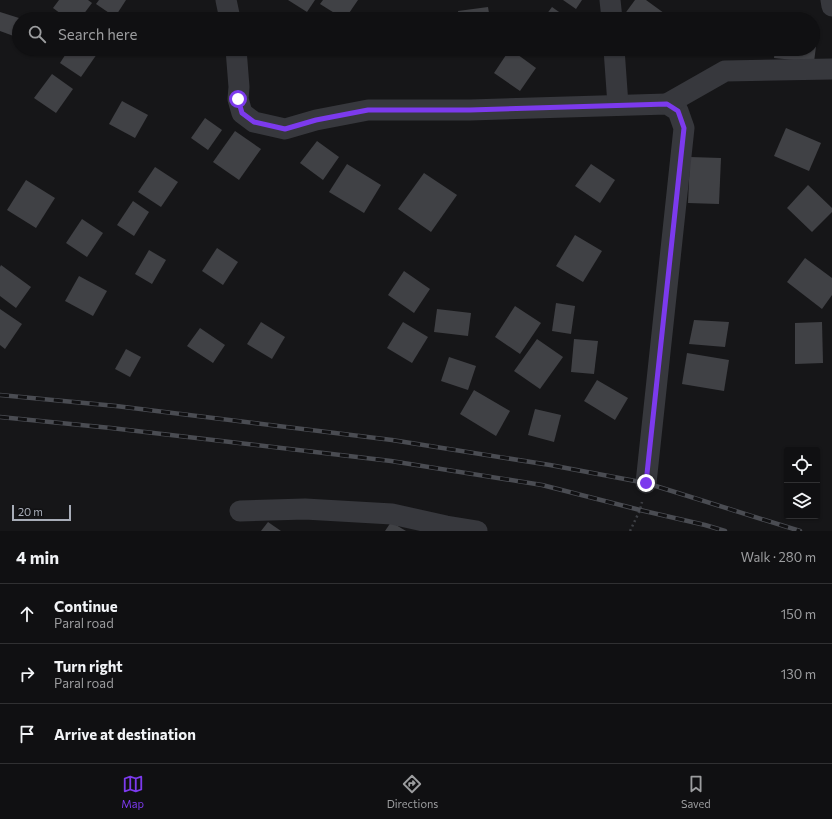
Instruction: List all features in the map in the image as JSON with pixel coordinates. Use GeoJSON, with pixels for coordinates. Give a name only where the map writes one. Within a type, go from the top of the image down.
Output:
{"type":"FeatureCollection","features":[{"type":"Feature","properties":{"kind":"street"},"geometry":{"type":"LineString","coordinates":[[226,0],[229,12]]}},
{"type":"Feature","properties":{"kind":"street"},"geometry":{"type":"LineString","coordinates":[[610,0],[611,12]]}},
{"type":"Feature","properties":{"kind":"street"},"geometry":{"type":"LineString","coordinates":[[831,0],[832,6]]}},
{"type":"Feature","properties":{"kind":"street"},"geometry":{"type":"LineString","coordinates":[[237,56],[239,87],[238,99],[242,113],[254,122],[285,129],[316,120],[368,110],[470,110],[667,104],[725,72],[832,69]]}},
{"type":"Feature","properties":{"kind":"street"},"geometry":{"type":"LineString","coordinates":[[614,56],[618,105]]}},
{"type":"Feature","properties":{"kind":"street"},"geometry":{"type":"LineString","coordinates":[[646,483],[684,128],[678,111],[667,104]]}},
{"type":"Feature","properties":{"kind":"street"},"geometry":{"type":"LineString","coordinates":[[240,512],[305,509],[392,514],[444,529],[477,531]]}},
{"type":"Feature","properties":{"kind":"path"},"geometry":{"type":"LineString","coordinates":[[630,531],[640,510],[646,483]]}},
{"type":"Feature","properties":{"kind":"building"},"geometry":{"type":"Polygon","coordinates":[[[59,0],[88,0],[92,3],[85,12],[58,12],[53,8],[59,0]]]}},
{"type":"Feature","properties":{"kind":"building"},"geometry":{"type":"Polygon","coordinates":[[[99,0],[126,0],[118,12],[108,12],[96,4],[99,0]]]}},
{"type":"Feature","properties":{"kind":"building"},"geometry":{"type":"Polygon","coordinates":[[[288,0],[315,0],[307,12],[288,0]]]}},
{"type":"Feature","properties":{"kind":"building"},"geometry":{"type":"Polygon","coordinates":[[[323,0],[358,0],[350,12],[333,12],[320,4],[323,0]]]}},
{"type":"Feature","properties":{"kind":"building"},"geometry":{"type":"Polygon","coordinates":[[[563,0],[582,0],[576,9],[563,0]]]}},
{"type":"Feature","properties":{"kind":"building"},"geometry":{"type":"Polygon","coordinates":[[[635,0],[646,0],[662,12],[626,12],[635,0]]]}},
{"type":"Feature","properties":{"kind":"building"},"geometry":{"type":"Polygon","coordinates":[[[488,7],[489,12],[458,12],[488,7]]]}},
{"type":"Feature","properties":{"kind":"building"},"geometry":{"type":"Polygon","coordinates":[[[552,7],[559,12],[548,12],[552,7]]]}},
{"type":"Feature","properties":{"kind":"building"},"geometry":{"type":"Polygon","coordinates":[[[0,12],[12,16],[12,35],[0,31],[0,12]]]}},
{"type":"Feature","properties":{"kind":"building"},"geometry":{"type":"Polygon","coordinates":[[[64,56],[96,56],[81,77],[60,63],[64,56]]]}},
{"type":"Feature","properties":{"kind":"building"},"geometry":{"type":"Polygon","coordinates":[[[505,56],[520,56],[536,68],[520,91],[494,73],[505,56]]]}},
{"type":"Feature","properties":{"kind":"building"},"geometry":{"type":"Polygon","coordinates":[[[774,56],[815,56],[814,62],[774,58],[774,56]]]}},
{"type":"Feature","properties":{"kind":"building"},"geometry":{"type":"Polygon","coordinates":[[[52,74],[73,89],[56,113],[34,98],[52,74]]]}},
{"type":"Feature","properties":{"kind":"building"},"geometry":{"type":"Polygon","coordinates":[[[122,101],[148,115],[135,138],[109,124],[122,101]]]}},
{"type":"Feature","properties":{"kind":"building"},"geometry":{"type":"Polygon","coordinates":[[[205,118],[222,130],[208,150],[191,138],[205,118]]]}},
{"type":"Feature","properties":{"kind":"building"},"geometry":{"type":"Polygon","coordinates":[[[786,128],[821,143],[809,171],[774,156],[786,128]]]}},
{"type":"Feature","properties":{"kind":"building"},"geometry":{"type":"Polygon","coordinates":[[[235,131],[261,149],[239,180],[213,162],[235,131]]]}},
{"type":"Feature","properties":{"kind":"building"},"geometry":{"type":"Polygon","coordinates":[[[317,141],[339,157],[323,180],[300,163],[317,141]]]}},
{"type":"Feature","properties":{"kind":"building"},"geometry":{"type":"Polygon","coordinates":[[[690,157],[721,158],[719,204],[688,203],[690,157]]]}},
{"type":"Feature","properties":{"kind":"building"},"geometry":{"type":"Polygon","coordinates":[[[347,164],[381,185],[364,213],[329,192],[347,164]]]}},
{"type":"Feature","properties":{"kind":"building"},"geometry":{"type":"Polygon","coordinates":[[[591,164],[615,180],[600,203],[575,186],[591,164]]]}},
{"type":"Feature","properties":{"kind":"building"},"geometry":{"type":"Polygon","coordinates":[[[155,167],[178,182],[161,207],[138,192],[155,167]]]}},
{"type":"Feature","properties":{"kind":"building"},"geometry":{"type":"Polygon","coordinates":[[[424,173],[457,195],[431,232],[398,209],[424,173]]]}},
{"type":"Feature","properties":{"kind":"building"},"geometry":{"type":"Polygon","coordinates":[[[26,180],[55,198],[36,228],[7,210],[26,180]]]}},
{"type":"Feature","properties":{"kind":"building"},"geometry":{"type":"Polygon","coordinates":[[[808,185],[832,208],[832,212],[812,232],[787,208],[808,185]]]}},
{"type":"Feature","properties":{"kind":"building"},"geometry":{"type":"Polygon","coordinates":[[[133,201],[149,212],[134,236],[117,225],[133,201]]]}},
{"type":"Feature","properties":{"kind":"building"},"geometry":{"type":"Polygon","coordinates":[[[82,219],[103,233],[87,257],[66,243],[82,219]]]}},
{"type":"Feature","properties":{"kind":"building"},"geometry":{"type":"Polygon","coordinates":[[[575,235],[602,251],[583,282],[556,266],[575,235]]]}},
{"type":"Feature","properties":{"kind":"building"},"geometry":{"type":"Polygon","coordinates":[[[217,248],[238,262],[223,285],[202,271],[217,248]]]}},
{"type":"Feature","properties":{"kind":"building"},"geometry":{"type":"Polygon","coordinates":[[[149,250],[166,260],[152,284],[135,274],[149,250]]]}},
{"type":"Feature","properties":{"kind":"building"},"geometry":{"type":"Polygon","coordinates":[[[805,258],[832,278],[832,295],[822,309],[787,282],[805,258]]]}},
{"type":"Feature","properties":{"kind":"building"},"geometry":{"type":"Polygon","coordinates":[[[1,265],[31,287],[16,308],[0,296],[1,265]]]}},
{"type":"Feature","properties":{"kind":"building"},"geometry":{"type":"Polygon","coordinates":[[[404,271],[430,289],[414,313],[388,295],[404,271]]]}},
{"type":"Feature","properties":{"kind":"building"},"geometry":{"type":"Polygon","coordinates":[[[79,276],[107,291],[93,316],[65,301],[79,276]]]}},
{"type":"Feature","properties":{"kind":"building"},"geometry":{"type":"Polygon","coordinates":[[[556,303],[575,306],[571,334],[552,331],[556,303]]]}},
{"type":"Feature","properties":{"kind":"building"},"geometry":{"type":"Polygon","coordinates":[[[515,306],[541,323],[520,354],[495,337],[515,306]]]}},
{"type":"Feature","properties":{"kind":"building"},"geometry":{"type":"Polygon","coordinates":[[[0,309],[22,324],[5,349],[0,345],[0,309]]]}},
{"type":"Feature","properties":{"kind":"building"},"geometry":{"type":"Polygon","coordinates":[[[437,309],[471,313],[468,336],[434,332],[437,309]]]}},
{"type":"Feature","properties":{"kind":"building"},"geometry":{"type":"Polygon","coordinates":[[[694,320],[729,322],[725,347],[689,344],[694,320]]]}},
{"type":"Feature","properties":{"kind":"building"},"geometry":{"type":"Polygon","coordinates":[[[261,322],[285,337],[272,359],[247,344],[261,322]]]}},
{"type":"Feature","properties":{"kind":"building"},"geometry":{"type":"Polygon","coordinates":[[[403,322],[428,337],[412,363],[387,348],[403,322]]]}},
{"type":"Feature","properties":{"kind":"building"},"geometry":{"type":"Polygon","coordinates":[[[822,322],[823,363],[795,364],[795,323],[822,322]]]}},
{"type":"Feature","properties":{"kind":"building"},"geometry":{"type":"Polygon","coordinates":[[[200,328],[225,345],[213,363],[187,346],[200,328]]]}},
{"type":"Feature","properties":{"kind":"building"},"geometry":{"type":"Polygon","coordinates":[[[537,339],[563,357],[540,389],[514,371],[537,339]]]}},
{"type":"Feature","properties":{"kind":"building"},"geometry":{"type":"Polygon","coordinates":[[[574,339],[598,341],[594,374],[571,372],[574,339]]]}},
{"type":"Feature","properties":{"kind":"building"},"geometry":{"type":"Polygon","coordinates":[[[126,349],[141,357],[130,377],[115,369],[126,349]]]}},
{"type":"Feature","properties":{"kind":"building"},"geometry":{"type":"Polygon","coordinates":[[[687,353],[729,360],[724,391],[682,384],[687,353]]]}},
{"type":"Feature","properties":{"kind":"building"},"geometry":{"type":"Polygon","coordinates":[[[449,357],[476,366],[468,390],[441,381],[449,357]]]}},
{"type":"Feature","properties":{"kind":"building"},"geometry":{"type":"Polygon","coordinates":[[[597,380],[628,398],[615,420],[584,401],[597,380]]]}},
{"type":"Feature","properties":{"kind":"building"},"geometry":{"type":"Polygon","coordinates":[[[474,390],[510,411],[496,436],[460,414],[474,390]]]}},
{"type":"Feature","properties":{"kind":"building"},"geometry":{"type":"Polygon","coordinates":[[[535,409],[561,415],[554,442],[528,435],[535,409]]]}},
{"type":"Feature","properties":{"kind":"building"},"geometry":{"type":"Polygon","coordinates":[[[268,522],[281,531],[261,531],[268,522]]]}},
{"type":"Feature","properties":{"kind":"building"},"geometry":{"type":"Polygon","coordinates":[[[391,522],[406,531],[385,531],[391,522]]]}},
{"type":"Feature","properties":{"kind":"railway"},"geometry":{"type":"LineString","coordinates":[[0,395],[116,406],[392,440],[550,465],[646,483],[800,531]]}},
{"type":"Feature","properties":{"kind":"railway"},"geometry":{"type":"LineString","coordinates":[[0,417],[111,428],[391,461],[542,485],[725,531]]}},
{"type":"Feature","properties":{"kind":"route"},"geometry":{"type":"LineString","coordinates":[[238,99],[242,113],[254,122],[285,129],[316,120],[368,110],[470,110],[667,104],[678,111],[684,128],[646,483]]}}]}
